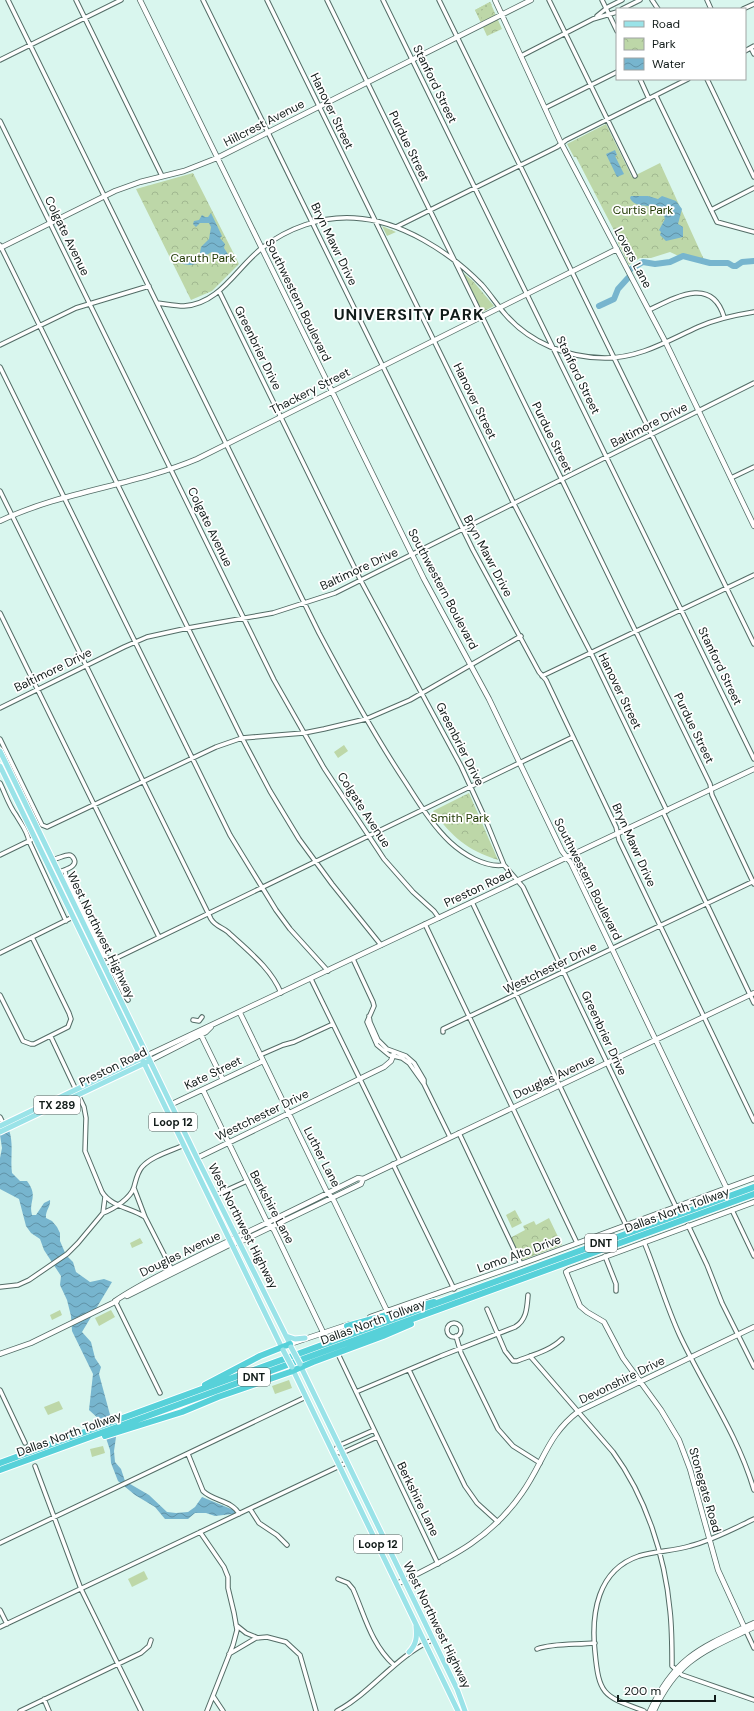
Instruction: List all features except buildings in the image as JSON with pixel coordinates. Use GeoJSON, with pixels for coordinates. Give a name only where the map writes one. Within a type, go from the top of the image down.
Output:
{"type":"FeatureCollection","features":[{"type":"Feature","properties":{"kind":"highway","name":"Dallas North Tollway"},"geometry":{"type":"LineString","coordinates":[[0,1464],[754,1188]]}},
{"type":"Feature","properties":{"kind":"highway","name":"Dallas North Tollway"},"geometry":{"type":"LineString","coordinates":[[0,1470],[72,1445],[754,1194]]}},
{"type":"Feature","properties":{"kind":"highway"},"geometry":{"type":"LineString","coordinates":[[347,1326],[362,1323],[430,1302],[449,1300]]}},
{"type":"Feature","properties":{"kind":"highway"},"geometry":{"type":"LineString","coordinates":[[72,1445],[176,1414],[225,1394],[399,1330],[437,1311]]}},
{"type":"Feature","properties":{"kind":"highway"},"geometry":{"type":"LineString","coordinates":[[183,1396],[260,1356],[291,1346]]}},
{"type":"Feature","properties":{"kind":"main road","name":"West Northwest Highway"},"geometry":{"type":"LineString","coordinates":[[0,751],[291,1346],[346,1463],[461,1699],[465,1711]]}},
{"type":"Feature","properties":{"kind":"main road","name":"West Northwest Highway"},"geometry":{"type":"LineString","coordinates":[[0,766],[282,1348],[334,1452],[458,1711]]}},
{"type":"Feature","properties":{"kind":"main road"},"geometry":{"type":"LineString","coordinates":[[35,838],[40,843],[54,871],[59,872]]}},
{"type":"Feature","properties":{"kind":"main road","name":"Preston Road"},"geometry":{"type":"LineString","coordinates":[[0,1132],[79,1095],[149,1058]]}},
{"type":"Feature","properties":{"kind":"main road","name":"Preston Road"},"geometry":{"type":"LineString","coordinates":[[2,1125],[76,1089],[143,1061]]}},
{"type":"Feature","properties":{"kind":"main road"},"geometry":{"type":"LineString","coordinates":[[176,1129],[181,1133],[192,1155],[198,1158]]}},
{"type":"Feature","properties":{"kind":"main road"},"geometry":{"type":"LineString","coordinates":[[239,1257],[245,1254]]}},
{"type":"Feature","properties":{"kind":"main road"},"geometry":{"type":"LineString","coordinates":[[286,1336],[295,1339],[305,1338]]}},
{"type":"Feature","properties":{"kind":"main road"},"geometry":{"type":"LineString","coordinates":[[409,1652],[414,1647],[417,1639],[416,1623]]}},
{"type":"Feature","properties":{"kind":"main road"},"geometry":{"type":"LineString","coordinates":[[454,1702],[461,1699]]}},
{"type":"Feature","properties":{"kind":"street"},"geometry":{"type":"LineString","coordinates":[[8,0],[304,604],[337,668],[366,719],[423,809],[440,832],[459,849],[486,863],[504,865]]}},
{"type":"Feature","properties":{"kind":"street"},"geometry":{"type":"LineString","coordinates":[[76,0],[162,176]]}},
{"type":"Feature","properties":{"kind":"street"},"geometry":{"type":"LineString","coordinates":[[0,60],[121,0]]}},
{"type":"Feature","properties":{"kind":"street","name":"Southwestern Boulevard"},"geometry":{"type":"LineString","coordinates":[[140,0],[430,592],[471,664],[562,851],[567,857],[727,1188]]}},
{"type":"Feature","properties":{"kind":"street","name":"Bryn Mawr Drive"},"geometry":{"type":"LineString","coordinates":[[204,0],[463,530],[487,577],[521,636],[573,737],[754,1121]]}},
{"type":"Feature","properties":{"kind":"street","name":"Hanover Street"},"geometry":{"type":"LineString","coordinates":[[266,0],[514,504],[591,653],[665,811],[706,904],[752,994],[754,1003]]}},
{"type":"Feature","properties":{"kind":"street","name":"Purdue Street"},"geometry":{"type":"LineString","coordinates":[[327,0],[710,784],[712,795],[754,882]]}},
{"type":"Feature","properties":{"kind":"street","name":"Stanford Street"},"geometry":{"type":"LineString","coordinates":[[383,0],[754,759]]}},
{"type":"Feature","properties":{"kind":"street"},"geometry":{"type":"LineString","coordinates":[[439,0],[754,644]]}},
{"type":"Feature","properties":{"kind":"street","name":"Lovers Lane"},"geometry":{"type":"LineString","coordinates":[[495,0],[562,144],[666,343],[754,526]]}},
{"type":"Feature","properties":{"kind":"street","name":"Hillcrest Avenue"},"geometry":{"type":"LineString","coordinates":[[0,247],[104,196],[134,184],[191,169],[217,158],[531,0]]}},
{"type":"Feature","properties":{"kind":"street"},"geometry":{"type":"LineString","coordinates":[[549,0],[635,176]]}},
{"type":"Feature","properties":{"kind":"street"},"geometry":{"type":"LineString","coordinates":[[602,0],[616,29]]}},
{"type":"Feature","properties":{"kind":"street"},"geometry":{"type":"LineString","coordinates":[[607,12],[608,7],[622,0]]}},
{"type":"Feature","properties":{"kind":"street"},"geometry":{"type":"LineString","coordinates":[[624,8],[640,0]]}},
{"type":"Feature","properties":{"kind":"street"},"geometry":{"type":"LineString","coordinates":[[521,56],[607,12],[616,12]]}},
{"type":"Feature","properties":{"kind":"street"},"geometry":{"type":"LineString","coordinates":[[752,47],[754,54]]}},
{"type":"Feature","properties":{"kind":"street"},"geometry":{"type":"LineString","coordinates":[[545,108],[616,72]]}},
{"type":"Feature","properties":{"kind":"street"},"geometry":{"type":"LineString","coordinates":[[640,80],[649,99]]}},
{"type":"Feature","properties":{"kind":"street"},"geometry":{"type":"LineString","coordinates":[[396,227],[520,166],[686,80]]}},
{"type":"Feature","properties":{"kind":"street"},"geometry":{"type":"LineString","coordinates":[[707,80],[754,177]]}},
{"type":"Feature","properties":{"kind":"street"},"geometry":{"type":"LineString","coordinates":[[656,96],[718,223],[754,232]]}},
{"type":"Feature","properties":{"kind":"street","name":"Colgate Avenue"},"geometry":{"type":"LineString","coordinates":[[0,122],[274,680],[334,784],[368,836],[399,878],[439,918]]}},
{"type":"Feature","properties":{"kind":"street"},"geometry":{"type":"LineString","coordinates":[[711,210],[754,188]]}},
{"type":"Feature","properties":{"kind":"street"},"geometry":{"type":"LineString","coordinates":[[157,303],[179,306],[193,305],[219,291],[261,248],[285,233],[312,222],[342,218],[375,220],[396,227],[429,244],[454,260],[481,284],[500,308],[523,330],[554,349],[586,357],[614,358],[640,353],[666,343],[697,327],[724,318],[754,312]]}},
{"type":"Feature","properties":{"kind":"street"},"geometry":{"type":"LineString","coordinates":[[0,247],[40,325],[242,738],[277,804],[315,862],[381,945]]}},
{"type":"Feature","properties":{"kind":"street","name":"Thackery Street"},"geometry":{"type":"LineString","coordinates":[[0,521],[12,515],[64,497],[118,485],[170,469],[196,459],[617,249]]}},
{"type":"Feature","properties":{"kind":"street"},"geometry":{"type":"LineString","coordinates":[[0,345],[64,313],[149,286]]}},
{"type":"Feature","properties":{"kind":"street","name":"Greenbrier Drive"},"geometry":{"type":"LineString","coordinates":[[219,291],[361,581],[388,634],[422,693],[471,786],[504,865],[523,887],[676,1207]]}},
{"type":"Feature","properties":{"kind":"street"},"geometry":{"type":"LineString","coordinates":[[649,310],[692,293],[702,293],[709,295],[716,301],[724,318]]}},
{"type":"Feature","properties":{"kind":"street"},"geometry":{"type":"LineString","coordinates":[[0,367],[230,835],[261,887],[290,929],[328,971]]}},
{"type":"Feature","properties":{"kind":"street","name":"Baltimore Drive"},"geometry":{"type":"LineString","coordinates":[[0,708],[134,642],[188,628],[244,619],[304,604],[361,581],[754,383]]}},
{"type":"Feature","properties":{"kind":"street"},"geometry":{"type":"LineString","coordinates":[[731,478],[754,467]]}},
{"type":"Feature","properties":{"kind":"street"},"geometry":{"type":"LineString","coordinates":[[0,491],[213,923],[226,931],[273,976],[281,993]]}},
{"type":"Feature","properties":{"kind":"street"},"geometry":{"type":"LineString","coordinates":[[542,676],[754,575]]}},
{"type":"Feature","properties":{"kind":"street"},"geometry":{"type":"LineString","coordinates":[[0,613],[159,937]]}},
{"type":"Feature","properties":{"kind":"street"},"geometry":{"type":"LineString","coordinates":[[0,739],[44,827],[216,747],[242,738],[324,729],[366,719],[397,706],[422,693],[521,636]]}},
{"type":"Feature","properties":{"kind":"street"},"geometry":{"type":"LineString","coordinates":[[97,967],[573,737]]}},
{"type":"Feature","properties":{"kind":"street","name":"Preston Road"},"geometry":{"type":"LineString","coordinates":[[149,1058],[381,945],[754,769]]}},
{"type":"Feature","properties":{"kind":"street"},"geometry":{"type":"LineString","coordinates":[[0,783],[16,816],[24,827],[28,841],[66,921]]}},
{"type":"Feature","properties":{"kind":"street"},"geometry":{"type":"LineString","coordinates":[[0,855],[35,838]]}},
{"type":"Feature","properties":{"kind":"street"},"geometry":{"type":"LineString","coordinates":[[53,859],[72,856],[74,860],[72,867],[59,872]]}},
{"type":"Feature","properties":{"kind":"street"},"geometry":{"type":"LineString","coordinates":[[65,870],[66,876],[104,956],[113,960],[117,966],[113,972],[128,1000]]}},
{"type":"Feature","properties":{"kind":"street","name":"Westchester Drive"},"geometry":{"type":"LineString","coordinates":[[443,1032],[443,1029],[754,882]]}},
{"type":"Feature","properties":{"kind":"street"},"geometry":{"type":"LineString","coordinates":[[472,902],[626,1225]]}},
{"type":"Feature","properties":{"kind":"street"},"geometry":{"type":"LineString","coordinates":[[0,953],[79,914]]}},
{"type":"Feature","properties":{"kind":"street"},"geometry":{"type":"LineString","coordinates":[[425,924],[578,1243]]}},
{"type":"Feature","properties":{"kind":"street"},"geometry":{"type":"LineString","coordinates":[[0,995],[23,1042],[31,1044],[68,1027],[71,1019],[32,937]]}},
{"type":"Feature","properties":{"kind":"street"},"geometry":{"type":"LineString","coordinates":[[353,959],[372,998],[374,1006],[370,1016],[374,1031],[382,1048],[393,1054],[402,1055],[414,1062],[424,1080],[424,1084],[450,1138]]}},
{"type":"Feature","properties":{"kind":"street"},"geometry":{"type":"LineString","coordinates":[[311,979],[400,1161]]}},
{"type":"Feature","properties":{"kind":"street","name":"Douglas Avenue"},"geometry":{"type":"LineString","coordinates":[[238,1239],[267,1222],[358,1178],[363,1179],[752,994]]}},
{"type":"Feature","properties":{"kind":"street","name":"Luther Lane"},"geometry":{"type":"LineString","coordinates":[[240,1013],[387,1311]]}},
{"type":"Feature","properties":{"kind":"street"},"geometry":{"type":"LineString","coordinates":[[193,1020],[199,1020],[202,1017]]}},
{"type":"Feature","properties":{"kind":"street"},"geometry":{"type":"LineString","coordinates":[[260,1055],[283,1044],[294,1042],[333,1024]]}},
{"type":"Feature","properties":{"kind":"street"},"geometry":{"type":"LineString","coordinates":[[204,1041],[208,1029]]}},
{"type":"Feature","properties":{"kind":"street"},"geometry":{"type":"LineString","coordinates":[[200,1033],[223,1080]]}},
{"type":"Feature","properties":{"kind":"street"},"geometry":{"type":"LineString","coordinates":[[51,1036],[79,1095],[86,1118],[85,1151],[106,1197],[104,1213]]}},
{"type":"Feature","properties":{"kind":"street","name":"Westchester Drive"},"geometry":{"type":"LineString","coordinates":[[198,1158],[360,1079],[388,1064],[393,1054]]}},
{"type":"Feature","properties":{"kind":"street","name":"Kate Street"},"geometry":{"type":"LineString","coordinates":[[172,1104],[263,1060]]}},
{"type":"Feature","properties":{"kind":"street","name":"Berkshire Lane"},"geometry":{"type":"LineString","coordinates":[[203,1090],[267,1222],[272,1226],[322,1329],[323,1334]]}},
{"type":"Feature","properties":{"kind":"street"},"geometry":{"type":"LineString","coordinates":[[0,1117],[2,1125],[6,1130]]}},
{"type":"Feature","properties":{"kind":"street"},"geometry":{"type":"LineString","coordinates":[[459,1133],[521,1264]]}},
{"type":"Feature","properties":{"kind":"street"},"geometry":{"type":"LineString","coordinates":[[0,1287],[23,1283],[51,1266],[67,1254],[104,1213],[118,1205],[130,1194],[134,1188],[138,1173],[147,1162],[184,1144]]}},
{"type":"Feature","properties":{"kind":"street"},"geometry":{"type":"LineString","coordinates":[[393,1164],[454,1288]]}},
{"type":"Feature","properties":{"kind":"street","name":"Lomo Alto Drive"},"geometry":{"type":"LineString","coordinates":[[291,1346],[305,1338],[347,1326],[454,1288],[754,1178]]}},
{"type":"Feature","properties":{"kind":"street","name":"Douglas Avenue"},"geometry":{"type":"LineString","coordinates":[[0,1354],[31,1343],[231,1242],[272,1226],[332,1198],[361,1184],[363,1179]]}},
{"type":"Feature","properties":{"kind":"street"},"geometry":{"type":"LineString","coordinates":[[216,1195],[247,1181]]}},
{"type":"Feature","properties":{"kind":"street"},"geometry":{"type":"LineString","coordinates":[[134,1188],[145,1217],[173,1271]]}},
{"type":"Feature","properties":{"kind":"street"},"geometry":{"type":"LineString","coordinates":[[106,1197],[118,1205],[137,1212],[145,1217]]}},
{"type":"Feature","properties":{"kind":"street"},"geometry":{"type":"LineString","coordinates":[[616,1291],[616,1284],[605,1256],[754,1202]]}},
{"type":"Feature","properties":{"kind":"street"},"geometry":{"type":"LineString","coordinates":[[297,1208],[300,1213]]}},
{"type":"Feature","properties":{"kind":"street"},"geometry":{"type":"LineString","coordinates":[[732,1210],[754,1256]]}},
{"type":"Feature","properties":{"kind":"street"},"geometry":{"type":"LineString","coordinates":[[290,1211],[292,1217]]}},
{"type":"Feature","properties":{"kind":"street"},"geometry":{"type":"LineString","coordinates":[[688,1225],[703,1255],[722,1303],[754,1367]]}},
{"type":"Feature","properties":{"kind":"street"},"geometry":{"type":"LineString","coordinates":[[644,1242],[657,1273],[674,1322],[691,1357],[731,1429],[747,1468],[754,1490]]}},
{"type":"Feature","properties":{"kind":"street","name":"Stonegate Road"},"geometry":{"type":"LineString","coordinates":[[605,1256],[566,1272],[580,1306],[604,1322],[623,1358],[664,1414],[684,1450],[721,1577],[754,1648]]}},
{"type":"Feature","properties":{"kind":"street"},"geometry":{"type":"LineString","coordinates":[[356,1392],[460,1348],[510,1330],[521,1323],[526,1311],[528,1295]]}},
{"type":"Feature","properties":{"kind":"street"},"geometry":{"type":"LineString","coordinates":[[116,1301],[160,1393]]}},
{"type":"Feature","properties":{"kind":"street"},"geometry":{"type":"LineString","coordinates":[[487,1310],[512,1361],[517,1361],[556,1345],[562,1339]]}},
{"type":"Feature","properties":{"kind":"street","name":"Devonshire Drive"},"geometry":{"type":"LineString","coordinates":[[397,1584],[438,1564],[468,1547],[498,1522],[522,1494],[553,1437],[565,1423],[579,1412],[754,1327]]}},
{"type":"Feature","properties":{"kind":"street"},"geometry":{"type":"LineString","coordinates":[[456,1336],[490,1416],[498,1429],[513,1446],[540,1463]]}},
{"type":"Feature","properties":{"kind":"street","name":"Berkshire Lane"},"geometry":{"type":"LineString","coordinates":[[339,1356],[438,1564]]}},
{"type":"Feature","properties":{"kind":"street"},"geometry":{"type":"LineString","coordinates":[[530,1356],[604,1440],[624,1469],[644,1508],[659,1552],[670,1609],[672,1666],[676,1671],[754,1700]]}},
{"type":"Feature","properties":{"kind":"street"},"geometry":{"type":"LineString","coordinates":[[409,1370],[465,1486],[477,1503],[498,1522]]}},
{"type":"Feature","properties":{"kind":"street"},"geometry":{"type":"LineString","coordinates":[[0,1390],[25,1443]]}},
{"type":"Feature","properties":{"kind":"street"},"geometry":{"type":"LineString","coordinates":[[0,1543],[306,1397]]}},
{"type":"Feature","properties":{"kind":"street"},"geometry":{"type":"LineString","coordinates":[[374,1430],[338,1446],[334,1452],[342,1453],[377,1437]]}},
{"type":"Feature","properties":{"kind":"street"},"geometry":{"type":"LineString","coordinates":[[188,1454],[203,1491],[208,1496],[234,1507],[239,1514]]}},
{"type":"Feature","properties":{"kind":"street"},"geometry":{"type":"LineString","coordinates":[[0,1627],[346,1463]]}},
{"type":"Feature","properties":{"kind":"street"},"geometry":{"type":"LineString","coordinates":[[35,1466],[81,1589],[141,1711]]}},
{"type":"Feature","properties":{"kind":"street"},"geometry":{"type":"LineString","coordinates":[[250,1509],[259,1524],[277,1535],[287,1546]]}},
{"type":"Feature","properties":{"kind":"street"},"geometry":{"type":"LineString","coordinates":[[644,1711],[620,1702],[605,1692],[600,1682],[595,1643],[595,1609],[607,1581],[614,1572],[627,1562],[640,1556],[685,1548],[709,1540],[754,1519]]}},
{"type":"Feature","properties":{"kind":"street"},"geometry":{"type":"LineString","coordinates":[[200,1532],[224,1567],[228,1577],[228,1588],[236,1625],[235,1640],[207,1711]]}},
{"type":"Feature","properties":{"kind":"street"},"geometry":{"type":"LineString","coordinates":[[338,1579],[348,1584],[353,1589],[373,1640],[384,1656],[394,1665]]}},
{"type":"Feature","properties":{"kind":"street"},"geometry":{"type":"LineString","coordinates":[[0,1610],[7,1624]]}},
{"type":"Feature","properties":{"kind":"street"},"geometry":{"type":"LineString","coordinates":[[650,1711],[664,1684],[676,1671],[699,1654],[754,1623]]}},
{"type":"Feature","properties":{"kind":"street"},"geometry":{"type":"LineString","coordinates":[[236,1625],[246,1633],[259,1638]]}},
{"type":"Feature","properties":{"kind":"street"},"geometry":{"type":"LineString","coordinates":[[745,1629],[754,1627]]}},
{"type":"Feature","properties":{"kind":"street"},"geometry":{"type":"LineString","coordinates":[[229,1654],[245,1644],[259,1638],[267,1637],[286,1642],[300,1655],[316,1711]]}},
{"type":"Feature","properties":{"kind":"street"},"geometry":{"type":"LineString","coordinates":[[20,1711],[146,1650],[151,1640]]}},
{"type":"Feature","properties":{"kind":"street"},"geometry":{"type":"LineString","coordinates":[[337,1711],[353,1701],[409,1652],[432,1640]]}},
{"type":"Feature","properties":{"kind":"street"},"geometry":{"type":"LineString","coordinates":[[537,1649],[551,1645],[595,1643]]}},
{"type":"Feature","properties":{"kind":"street"},"geometry":{"type":"LineString","coordinates":[[654,1711],[676,1671]]}},
{"type":"Feature","properties":{"kind":"street"},"geometry":{"type":"LineString","coordinates":[[213,1696],[223,1711]]}},
{"type":"Feature","properties":{"kind":"street"},"geometry":{"type":"LineString","coordinates":[[44,1699],[49,1711]]}},
{"type":"Feature","properties":{"kind":"green space"},"geometry":{"type":"Polygon","coordinates":[[[490,2],[502,29],[487,36],[475,10],[490,2]]]}},
{"type":"Feature","properties":{"kind":"green space"},"geometry":{"type":"Polygon","coordinates":[[[490,2],[492,5],[479,12],[482,18],[480,20],[475,10],[490,2]]]}},
{"type":"Feature","properties":{"kind":"green space","name":"Curtis Park"},"geometry":{"type":"Polygon","coordinates":[[[606,124],[632,177],[660,163],[706,264],[685,259],[670,252],[651,258],[640,258],[629,265],[618,243],[619,240],[576,157],[574,157],[567,144],[606,124]]]}},
{"type":"Feature","properties":{"kind":"green space","name":"Caruth Park"},"geometry":{"type":"Polygon","coordinates":[[[193,173],[239,264],[212,291],[191,300],[136,189],[193,173]]]}},
{"type":"Feature","properties":{"kind":"green space"},"geometry":{"type":"Polygon","coordinates":[[[382,226],[396,232],[387,236],[382,226]]]}},
{"type":"Feature","properties":{"kind":"green space"},"geometry":{"type":"Polygon","coordinates":[[[461,271],[473,281],[494,306],[481,313],[461,271]]]}},
{"type":"Feature","properties":{"kind":"green space"},"geometry":{"type":"Polygon","coordinates":[[[344,745],[348,751],[338,758],[334,752],[344,745]]]}},
{"type":"Feature","properties":{"kind":"green space","name":"Smith Park"},"geometry":{"type":"Polygon","coordinates":[[[469,793],[498,860],[477,852],[461,842],[433,811],[469,793]]]}},
{"type":"Feature","properties":{"kind":"green space"},"geometry":{"type":"Polygon","coordinates":[[[515,1210],[522,1223],[512,1228],[506,1215],[515,1210]]]}},
{"type":"Feature","properties":{"kind":"green space"},"geometry":{"type":"Polygon","coordinates":[[[549,1218],[562,1245],[520,1261],[510,1238],[525,1230],[523,1226],[534,1221],[536,1225],[549,1218]]]}},
{"type":"Feature","properties":{"kind":"green space"},"geometry":{"type":"Polygon","coordinates":[[[140,1238],[143,1243],[132,1248],[130,1243],[140,1238]]]}},
{"type":"Feature","properties":{"kind":"green space"},"geometry":{"type":"Polygon","coordinates":[[[60,1310],[62,1315],[52,1320],[50,1315],[60,1310]]]}},
{"type":"Feature","properties":{"kind":"green space"},"geometry":{"type":"Polygon","coordinates":[[[111,1310],[115,1317],[99,1326],[95,1318],[111,1310]]]}},
{"type":"Feature","properties":{"kind":"green space"},"geometry":{"type":"Polygon","coordinates":[[[289,1380],[292,1388],[275,1394],[272,1386],[289,1380]]]}},
{"type":"Feature","properties":{"kind":"green space"},"geometry":{"type":"Polygon","coordinates":[[[59,1401],[63,1409],[48,1415],[44,1407],[59,1401]]]}},
{"type":"Feature","properties":{"kind":"green space"},"geometry":{"type":"Polygon","coordinates":[[[103,1446],[105,1453],[92,1457],[90,1449],[103,1446]]]}},
{"type":"Feature","properties":{"kind":"green space"},"geometry":{"type":"Polygon","coordinates":[[[144,1571],[148,1579],[132,1587],[128,1579],[144,1571]]]}},
{"type":"Feature","properties":{"kind":"water"},"geometry":{"type":"Polygon","coordinates":[[[615,150],[617,155],[615,156],[624,174],[617,177],[606,154],[615,150]]]}},
{"type":"Feature","properties":{"kind":"water"},"geometry":{"type":"Polygon","coordinates":[[[631,196],[648,196],[658,199],[662,196],[676,201],[682,209],[678,224],[683,227],[683,237],[666,241],[660,235],[661,232],[659,230],[665,219],[661,207],[636,204],[630,198],[631,196]]]}},
{"type":"Feature","properties":{"kind":"water"},"geometry":{"type":"Polygon","coordinates":[[[211,213],[222,236],[220,238],[225,244],[224,248],[231,259],[230,263],[225,262],[212,252],[194,264],[190,265],[176,262],[184,259],[193,262],[199,259],[201,247],[209,239],[211,227],[209,223],[200,223],[196,227],[193,224],[194,221],[199,220],[202,215],[208,217],[211,213]]]}},
{"type":"Feature","properties":{"kind":"water"},"geometry":{"type":"Polygon","coordinates":[[[9,1130],[11,1141],[12,1173],[20,1181],[27,1181],[30,1186],[33,1195],[31,1206],[32,1215],[36,1215],[44,1203],[50,1200],[46,1218],[52,1221],[57,1227],[60,1233],[60,1241],[66,1255],[73,1262],[76,1272],[90,1282],[104,1279],[112,1282],[82,1332],[91,1342],[95,1358],[101,1367],[99,1374],[116,1437],[114,1451],[115,1462],[121,1469],[125,1481],[149,1495],[167,1512],[188,1512],[195,1507],[202,1497],[241,1513],[215,1516],[206,1513],[195,1513],[188,1519],[165,1519],[155,1507],[135,1495],[118,1481],[111,1463],[110,1450],[100,1420],[89,1410],[93,1374],[72,1331],[71,1316],[67,1300],[60,1285],[61,1276],[44,1250],[40,1239],[31,1233],[26,1226],[19,1199],[0,1189],[0,1158],[2,1148],[0,1135],[9,1130]]]}},
{"type":"Feature","properties":{"kind":"waterway"},"geometry":{"type":"LineString","coordinates":[[631,269],[643,262],[655,264],[670,262],[683,256],[710,263],[728,263],[733,266],[736,266],[742,262],[754,261]]}},
{"type":"Feature","properties":{"kind":"waterway"},"geometry":{"type":"LineString","coordinates":[[599,306],[614,299],[618,289],[628,278]]}},
{"type":"Feature","properties":{"kind":"district","name":"UNIVERSITY PARK"},"geometry":{"type":"Point","coordinates":[409,314]}}]}
